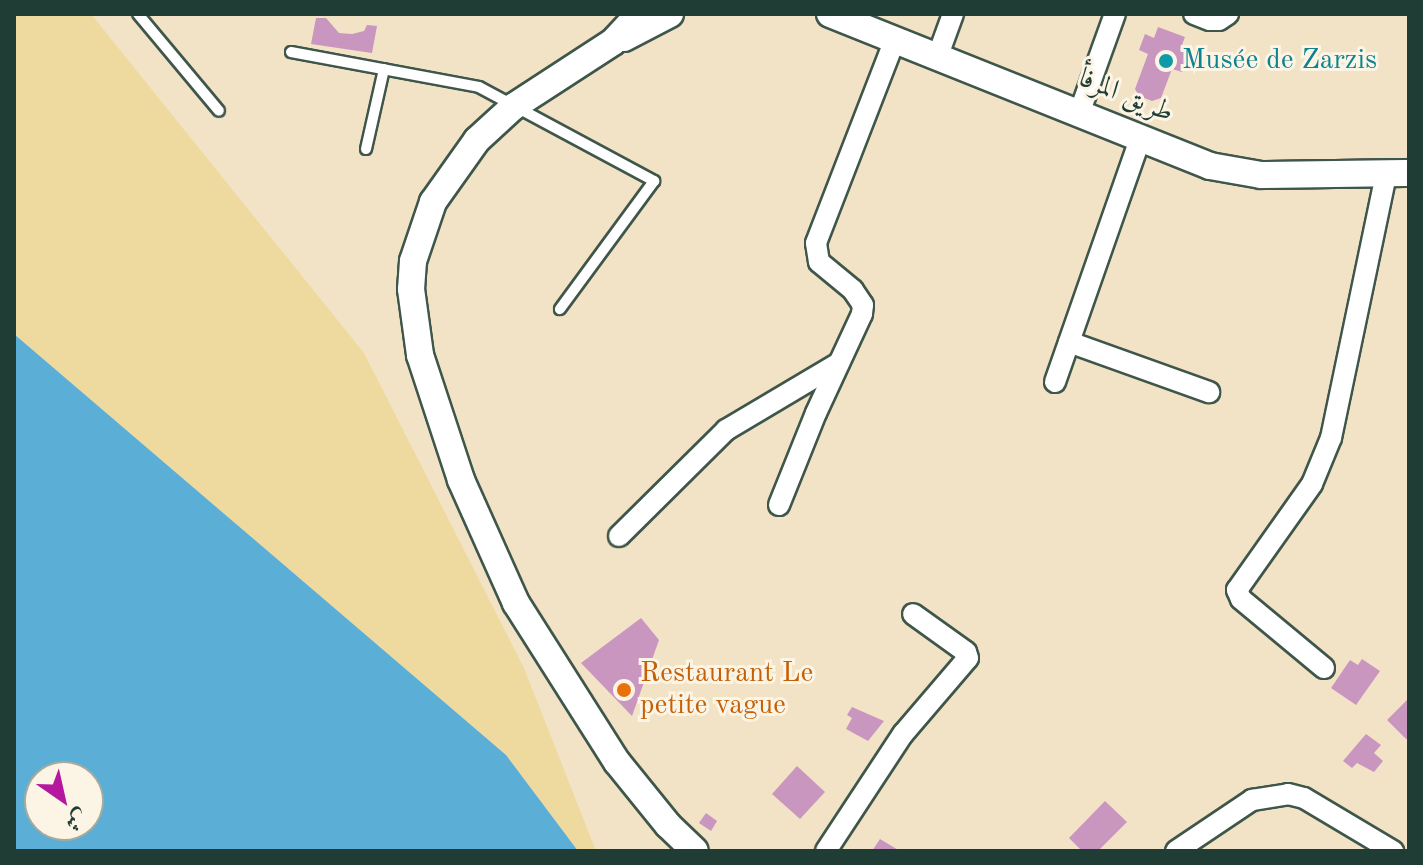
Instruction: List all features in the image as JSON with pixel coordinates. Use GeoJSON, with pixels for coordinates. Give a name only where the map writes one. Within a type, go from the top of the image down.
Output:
{"type":"FeatureCollection","features":[{"type":"Feature","properties":{"kind":"street"},"geometry":{"type":"LineString","coordinates":[[613,42],[639,14]]}},
{"type":"Feature","properties":{"kind":"street","name":"طريق المرفأ"},"geometry":{"type":"LineString","coordinates":[[830,14],[894,42],[1080,111],[1210,166],[1261,175],[1398,174]]}},
{"type":"Feature","properties":{"kind":"street"},"geometry":{"type":"LineString","coordinates":[[937,58],[953,14]]}},
{"type":"Feature","properties":{"kind":"street"},"geometry":{"type":"LineString","coordinates":[[1080,111],[1115,14]]}},
{"type":"Feature","properties":{"kind":"street"},"geometry":{"type":"LineString","coordinates":[[1194,14],[1210,20],[1219,20],[1228,14]]}},
{"type":"Feature","properties":{"kind":"street"},"geometry":{"type":"LineString","coordinates":[[669,15],[613,42],[513,107],[477,140],[452,171],[422,229],[413,261],[411,289],[420,355],[461,480],[516,603],[617,762],[668,825],[695,851]]}},
{"type":"Feature","properties":{"kind":"street"},"geometry":{"type":"LineString","coordinates":[[779,505],[862,314],[863,305],[853,290],[819,262],[816,243],[894,42]]}},
{"type":"Feature","properties":{"kind":"street"},"geometry":{"type":"LineString","coordinates":[[1055,382],[1141,136]]}},
{"type":"Feature","properties":{"kind":"street"},"geometry":{"type":"LineString","coordinates":[[1324,668],[1241,599],[1237,590],[1312,484],[1331,438],[1398,174]]}},
{"type":"Feature","properties":{"kind":"street"},"geometry":{"type":"LineString","coordinates":[[1069,342],[1209,392]]}},
{"type":"Feature","properties":{"kind":"street"},"geometry":{"type":"LineString","coordinates":[[619,536],[726,430],[839,363]]}},
{"type":"Feature","properties":{"kind":"street"},"geometry":{"type":"LineString","coordinates":[[826,851],[903,734],[968,658],[966,652],[913,614]]}},
{"type":"Feature","properties":{"kind":"street"},"geometry":{"type":"LineString","coordinates":[[1176,851],[1252,800],[1288,794],[1304,798],[1393,851]]}},
{"type":"Feature","properties":{"kind":"lane"},"geometry":{"type":"LineString","coordinates":[[138,14],[219,111]]}},
{"type":"Feature","properties":{"kind":"lane"},"geometry":{"type":"LineString","coordinates":[[291,52],[479,87],[654,181],[560,309]]}},
{"type":"Feature","properties":{"kind":"lane"},"geometry":{"type":"LineString","coordinates":[[366,149],[384,69]]}},
{"type":"Feature","properties":{"kind":"sand"},"geometry":{"type":"Polygon","coordinates":[[[14,14],[91,14],[364,353],[524,668],[596,851],[578,851],[506,755],[14,334],[14,14]]]}},
{"type":"Feature","properties":{"kind":"water"},"geometry":{"type":"Polygon","coordinates":[[[14,334],[506,755],[578,851],[14,851],[14,334]]]}},
{"type":"Feature","properties":{"kind":"building"},"geometry":{"type":"Polygon","coordinates":[[[316,18],[326,18],[339,33],[352,34],[364,31],[367,25],[377,26],[372,53],[311,44],[316,18]]]}},
{"type":"Feature","properties":{"kind":"building","name":"Musée de Zarzis"},"geometry":{"type":"Polygon","coordinates":[[[1158,27],[1185,37],[1180,50],[1189,54],[1182,72],[1172,69],[1161,98],[1152,101],[1139,96],[1135,89],[1148,54],[1139,50],[1145,34],[1154,38],[1158,27]]]}},
{"type":"Feature","properties":{"kind":"building","name":"Restaurant Le petite vague"},"geometry":{"type":"Polygon","coordinates":[[[641,618],[659,640],[632,716],[581,663],[641,618]]]}},
{"type":"Feature","properties":{"kind":"building"},"geometry":{"type":"Polygon","coordinates":[[[1362,659],[1380,671],[1356,705],[1331,688],[1350,660],[1358,665],[1362,659]]]}},
{"type":"Feature","properties":{"kind":"building"},"geometry":{"type":"Polygon","coordinates":[[[1409,698],[1409,737],[1406,739],[1387,720],[1409,698]]]}},
{"type":"Feature","properties":{"kind":"building"},"geometry":{"type":"Polygon","coordinates":[[[852,707],[884,721],[868,741],[846,729],[852,718],[847,715],[852,707]]]}},
{"type":"Feature","properties":{"kind":"building"},"geometry":{"type":"Polygon","coordinates":[[[1366,734],[1381,745],[1374,753],[1383,761],[1374,772],[1357,763],[1352,768],[1343,761],[1366,734]]]}},
{"type":"Feature","properties":{"kind":"building"},"geometry":{"type":"Polygon","coordinates":[[[797,766],[825,792],[800,819],[772,794],[797,766]]]}},
{"type":"Feature","properties":{"kind":"building"},"geometry":{"type":"Polygon","coordinates":[[[1105,801],[1127,822],[1098,851],[1082,851],[1069,838],[1105,801]]]}},
{"type":"Feature","properties":{"kind":"building"},"geometry":{"type":"Polygon","coordinates":[[[706,813],[717,821],[711,831],[699,823],[706,813]]]}},
{"type":"Feature","properties":{"kind":"building"},"geometry":{"type":"Polygon","coordinates":[[[880,839],[900,851],[872,851],[880,839]]]}},
{"type":"Feature","properties":{"kind":"place","name":"Musée de Zarzis"},"geometry":{"type":"Point","coordinates":[1166,61]}},
{"type":"Feature","properties":{"kind":"place","name":"Restaurant Le petite vague"},"geometry":{"type":"Point","coordinates":[624,690]}}]}
